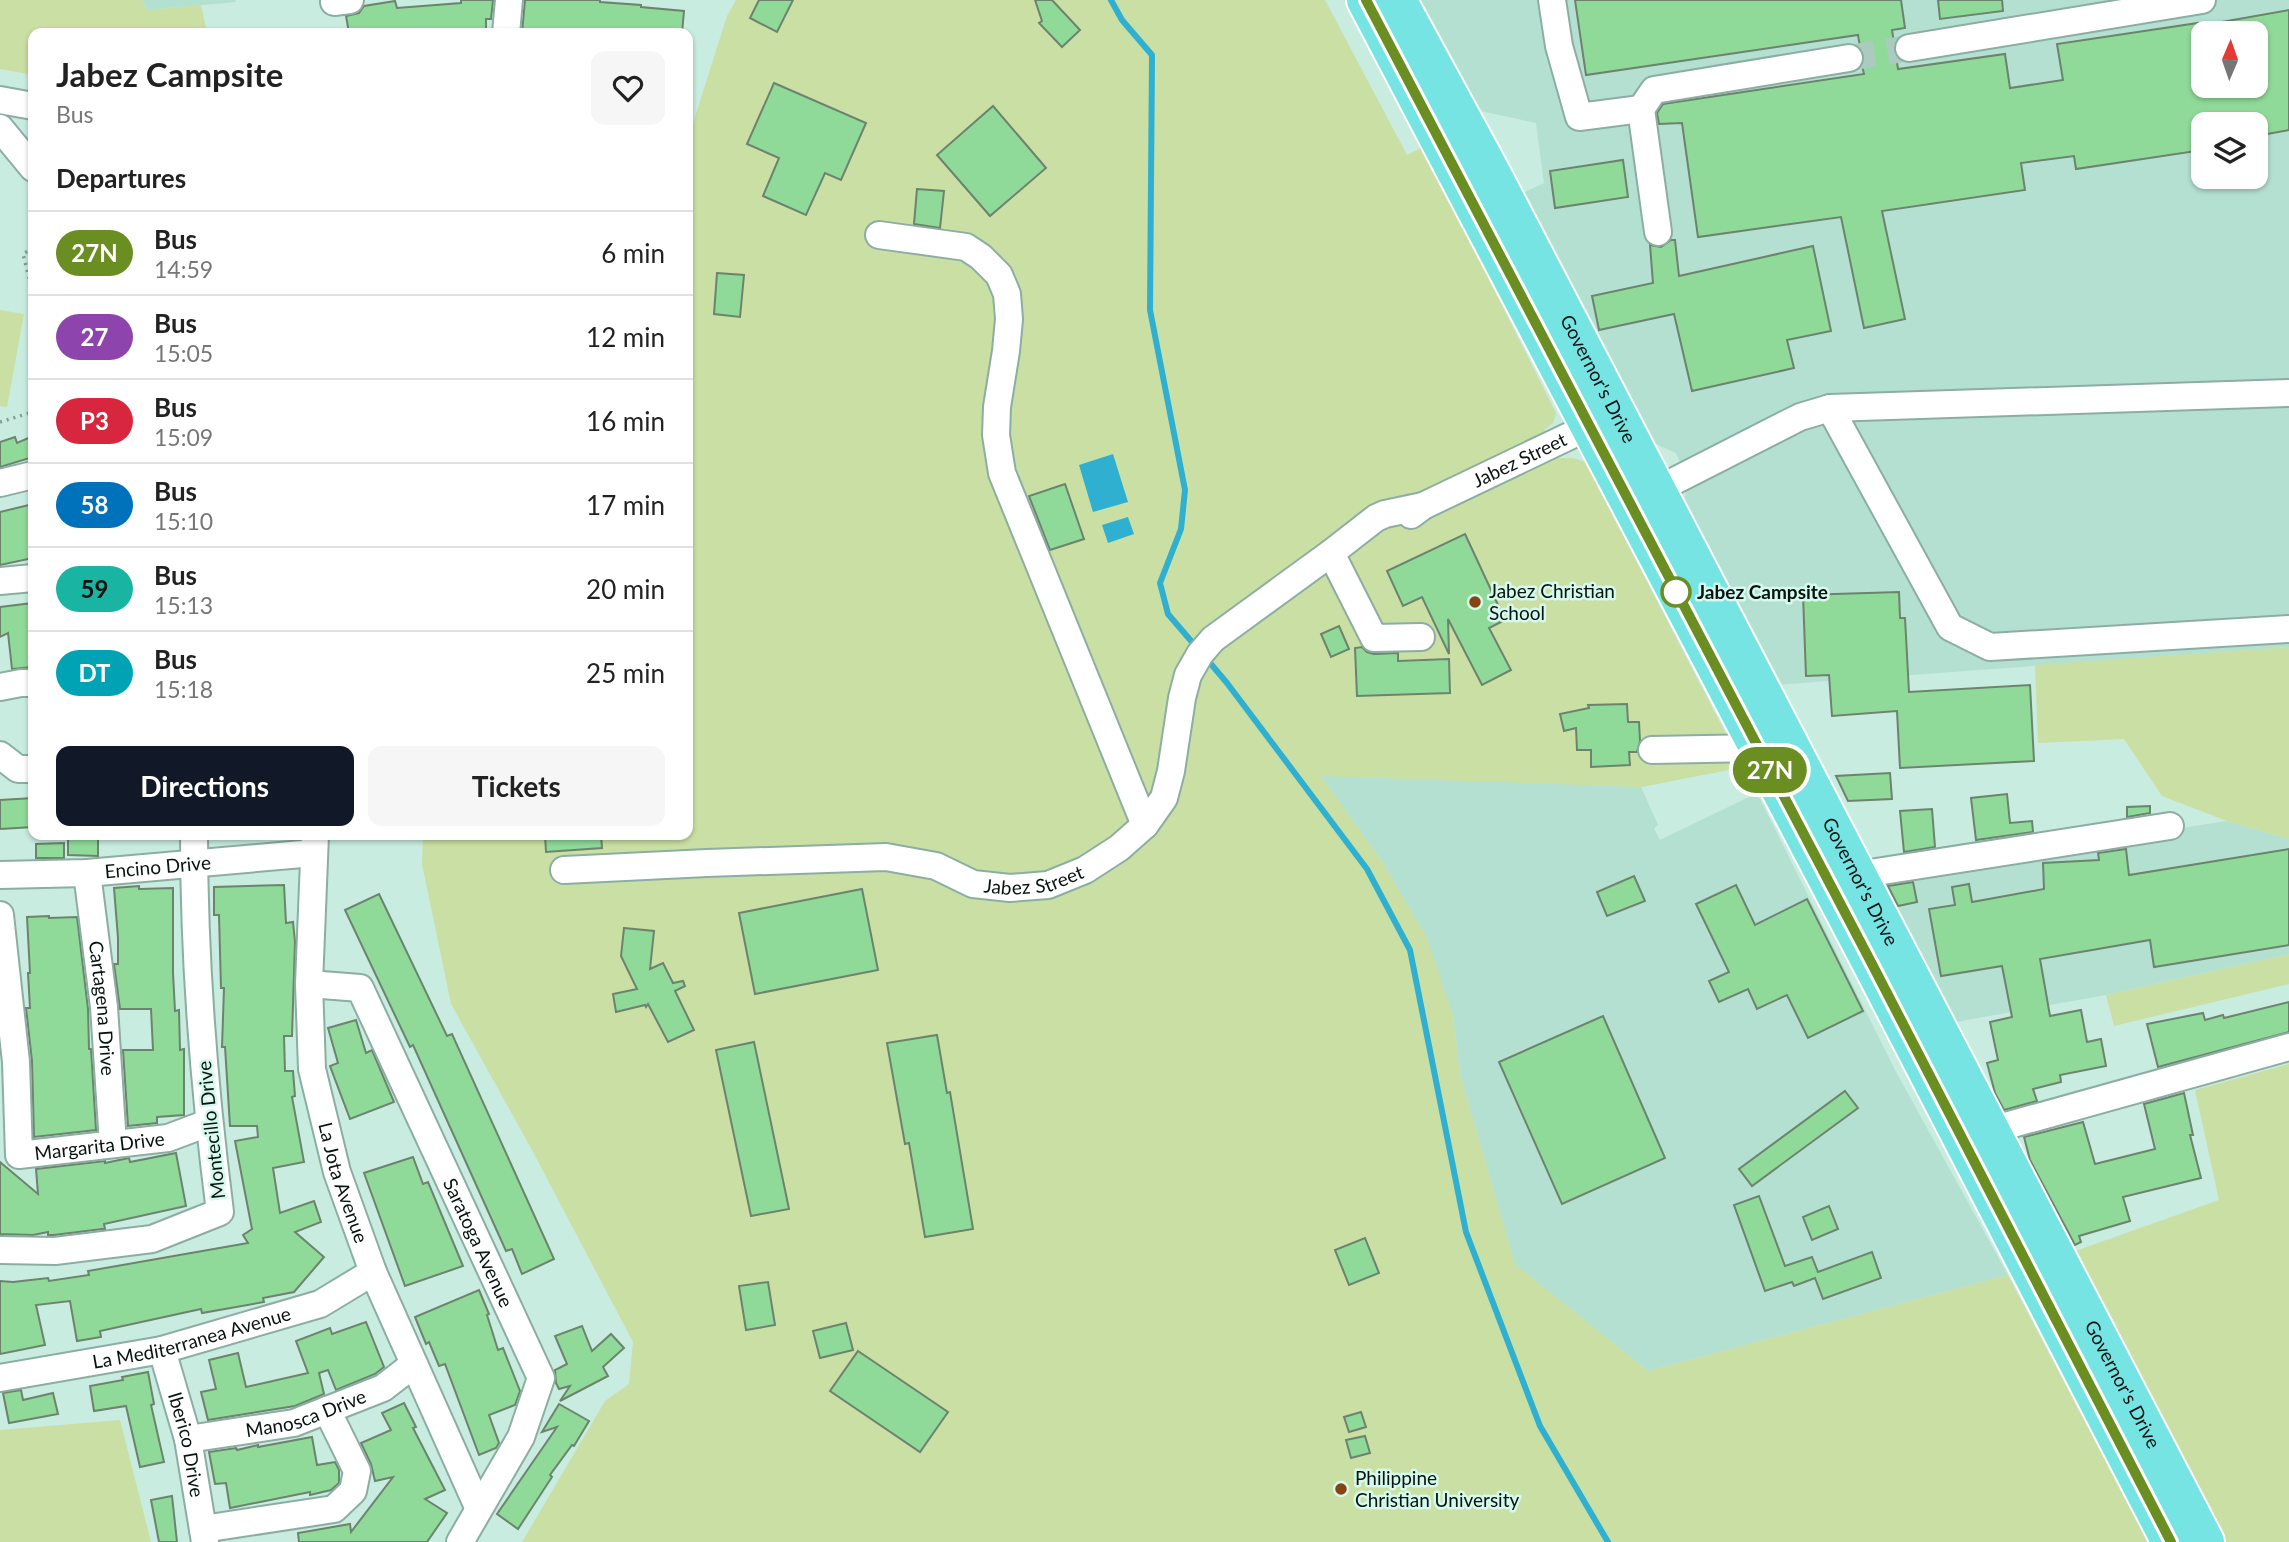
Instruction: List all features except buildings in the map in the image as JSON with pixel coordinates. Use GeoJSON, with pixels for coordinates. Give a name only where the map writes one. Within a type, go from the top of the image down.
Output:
{"type":"FeatureCollection","features":[{"type":"Feature","properties":{"kind":"highway","name":"Governor's Drive"},"geometry":{"type":"LineString","coordinates":[[1366,0],[1603,420],[1643,498],[1857,875],[1976,1134],[2171,1542]]}},
{"type":"Feature","properties":{"kind":"highway","name":"Governor's Drive"},"geometry":{"type":"LineString","coordinates":[[1397,0],[1489,169],[1603,420]]}},
{"type":"Feature","properties":{"kind":"highway","name":"Governor's Drive"},"geometry":{"type":"LineString","coordinates":[[1643,498],[1758,748],[2205,1542]]}},
{"type":"Feature","properties":{"kind":"street"},"geometry":{"type":"LineString","coordinates":[[506,28],[509,0]]}},
{"type":"Feature","properties":{"kind":"street"},"geometry":{"type":"LineString","coordinates":[[1552,0],[1559,46],[1579,117],[1641,109]]}},
{"type":"Feature","properties":{"kind":"street"},"geometry":{"type":"LineString","coordinates":[[1909,48],[2203,0]]}},
{"type":"Feature","properties":{"kind":"street"},"geometry":{"type":"LineString","coordinates":[[1658,232],[1641,109],[1654,90],[1849,58]]}},
{"type":"Feature","properties":{"kind":"street"},"geometry":{"type":"LineString","coordinates":[[0,100],[28,105]]}},
{"type":"Feature","properties":{"kind":"street"},"geometry":{"type":"LineString","coordinates":[[0,128],[28,162]]}},
{"type":"Feature","properties":{"kind":"street"},"geometry":{"type":"LineString","coordinates":[[879,235],[966,247],[999,275],[1007,294],[1009,319],[997,407],[996,435],[1002,473],[1145,825]]}},
{"type":"Feature","properties":{"kind":"street"},"geometry":{"type":"LineString","coordinates":[[1643,498],[1800,417],[1829,408],[2289,393]]}},
{"type":"Feature","properties":{"kind":"street"},"geometry":{"type":"LineString","coordinates":[[1829,408],[1950,627],[1990,647],[2289,629]]}},
{"type":"Feature","properties":{"kind":"street","name":"Jabez Street"},"geometry":{"type":"LineString","coordinates":[[564,870],[886,857],[936,866],[973,884],[1010,888],[1048,885],[1085,870],[1119,848],[1145,825],[1164,797],[1188,676],[1200,654],[1213,639],[1331,553],[1393,529],[1423,506],[1603,420]]}},
{"type":"Feature","properties":{"kind":"street"},"geometry":{"type":"LineString","coordinates":[[0,483],[28,476]]}},
{"type":"Feature","properties":{"kind":"street"},"geometry":{"type":"LineString","coordinates":[[1331,553],[1374,638],[1421,637]]}},
{"type":"Feature","properties":{"kind":"street"},"geometry":{"type":"LineString","coordinates":[[0,581],[28,578]]}},
{"type":"Feature","properties":{"kind":"street"},"geometry":{"type":"LineString","coordinates":[[0,687],[28,683]]}},
{"type":"Feature","properties":{"kind":"street"},"geometry":{"type":"LineString","coordinates":[[1652,750],[1758,748]]}},
{"type":"Feature","properties":{"kind":"street"},"geometry":{"type":"LineString","coordinates":[[0,755],[18,769],[28,769]]}},
{"type":"Feature","properties":{"kind":"street"},"geometry":{"type":"LineString","coordinates":[[1857,875],[2170,825]]}},
{"type":"Feature","properties":{"kind":"street","name":"Montecillo Drive"},"geometry":{"type":"LineString","coordinates":[[0,1250],[55,1251],[152,1239],[220,1212],[208,1123],[202,1040],[194,840]]}},
{"type":"Feature","properties":{"kind":"street","name":"Encino Drive"},"geometry":{"type":"LineString","coordinates":[[0,875],[87,873],[194,864],[314,844]]}},
{"type":"Feature","properties":{"kind":"street","name":"La Jota Avenue"},"geometry":{"type":"LineString","coordinates":[[314,844],[310,984],[312,1069],[337,1172],[373,1272],[478,1507]]}},
{"type":"Feature","properties":{"kind":"street","name":"Cartagena Drive"},"geometry":{"type":"LineString","coordinates":[[87,873],[104,1007],[113,1144]]}},
{"type":"Feature","properties":{"kind":"street","name":"Margarita Drive"},"geometry":{"type":"LineString","coordinates":[[0,915],[16,1062],[19,1155],[168,1138],[208,1123]]}},
{"type":"Feature","properties":{"kind":"street","name":"Saratoga Avenue"},"geometry":{"type":"LineString","coordinates":[[310,984],[360,988],[541,1378],[521,1437],[460,1542]]}},
{"type":"Feature","properties":{"kind":"street"},"geometry":{"type":"LineString","coordinates":[[1976,1134],[2289,1047]]}},
{"type":"Feature","properties":{"kind":"street","name":"La Mediterranea Avenue"},"geometry":{"type":"LineString","coordinates":[[0,1378],[162,1350],[320,1304],[373,1272]]}},
{"type":"Feature","properties":{"kind":"street","name":"Iberico Drive"},"geometry":{"type":"LineString","coordinates":[[162,1350],[188,1439],[204,1536]]}},
{"type":"Feature","properties":{"kind":"street","name":"Manosca Drive"},"geometry":{"type":"LineString","coordinates":[[188,1439],[294,1423],[383,1388],[414,1364]]}},
{"type":"Feature","properties":{"kind":"street"},"geometry":{"type":"LineString","coordinates":[[204,1536],[334,1509],[353,1491],[357,1471],[327,1410]]}},
{"type":"Feature","properties":{"kind":"path"},"geometry":{"type":"LineString","coordinates":[[28,251],[23,254],[28,274]]}},
{"type":"Feature","properties":{"kind":"path"},"geometry":{"type":"LineString","coordinates":[[0,422],[28,414]]}},
{"type":"Feature","properties":{"kind":"shaded area"},"geometry":{"type":"Polygon","coordinates":[[[142,0],[235,0],[236,2],[147,10],[142,0]]]}},
{"type":"Feature","properties":{"kind":"shaded area"},"geometry":{"type":"Polygon","coordinates":[[[1417,0],[2289,0],[2289,647],[1776,685],[1682,506],[1689,483],[1676,453],[1649,441],[1521,194],[1544,183],[1536,123],[1476,110],[1417,0]]]}},
{"type":"Feature","properties":{"kind":"shaded area"},"geometry":{"type":"Polygon","coordinates":[[[1585,462],[1743,767],[1641,787],[1658,825],[1654,828],[1660,840],[1757,793],[1895,1070],[2008,1275],[1648,1371],[1515,1265],[1460,1074],[1453,1015],[1383,863],[1320,775],[1585,462]]]}},
{"type":"Feature","properties":{"kind":"shaded area"},"geometry":{"type":"Polygon","coordinates":[[[2227,821],[2289,839],[2289,954],[2106,995],[1956,1022],[1877,875],[2227,821]]]}},
{"type":"Feature","properties":{"kind":"green space"},"geometry":{"type":"Polygon","coordinates":[[[0,0],[142,0],[147,10],[201,5],[206,28],[28,28],[28,74],[0,69],[0,0]]]}},
{"type":"Feature","properties":{"kind":"green space","name":"Jabez Campsite"},"geometry":{"type":"Polygon","coordinates":[[[736,0],[1325,0],[1407,155],[1423,147],[1556,413],[1553,423],[1544,430],[1558,458],[1573,458],[1585,462],[1743,767],[1641,787],[1321,776],[1383,863],[1426,936],[1453,1015],[1460,1074],[1515,1264],[1648,1371],[2008,1275],[2148,1542],[522,1542],[605,1401],[629,1384],[633,1342],[451,1004],[422,864],[423,840],[693,840],[693,123],[727,16],[736,0]]]}},
{"type":"Feature","properties":{"kind":"green space"},"geometry":{"type":"Polygon","coordinates":[[[0,310],[24,314],[7,407],[0,406],[0,310]]]}},
{"type":"Feature","properties":{"kind":"green space"},"geometry":{"type":"Polygon","coordinates":[[[2289,647],[2289,839],[2227,821],[2162,796],[2124,739],[2038,743],[2035,665],[2289,647]]]}},
{"type":"Feature","properties":{"kind":"green space"},"geometry":{"type":"Polygon","coordinates":[[[2289,954],[2289,984],[2114,1026],[2106,995],[2289,954]]]}},
{"type":"Feature","properties":{"kind":"green space"},"geometry":{"type":"Polygon","coordinates":[[[2289,1064],[2289,1542],[2220,1542],[2064,1255],[2219,1200],[2195,1090],[2289,1064]]]}},
{"type":"Feature","properties":{"kind":"green space"},"geometry":{"type":"Polygon","coordinates":[[[120,1420],[151,1542],[0,1542],[0,1430],[120,1420]]]}},
{"type":"Feature","properties":{"kind":"water"},"geometry":{"type":"Polygon","coordinates":[[[1113,454],[1128,502],[1093,512],[1079,465],[1113,454]]]}},
{"type":"Feature","properties":{"kind":"water"},"geometry":{"type":"Polygon","coordinates":[[[1128,517],[1134,534],[1108,543],[1102,525],[1128,517]]]}},
{"type":"Feature","properties":{"kind":"waterway"},"geometry":{"type":"LineString","coordinates":[[1111,0],[1122,20],[1152,55],[1150,310],[1185,490],[1181,529],[1160,583],[1168,614],[1198,649]]}},
{"type":"Feature","properties":{"kind":"waterway"},"geometry":{"type":"LineString","coordinates":[[1205,657],[1367,869],[1410,950],[1466,1232],[1540,1426],[1608,1542]]}},
{"type":"Feature","properties":{"kind":"tunnel"},"geometry":{"type":"LineString","coordinates":[[1849,58],[1909,48]]}},
{"type":"Feature","properties":{"kind":"bus line","name":"27N"},"geometry":{"type":"LineString","coordinates":[[1366,0],[1872,964],[2171,1542]]}},
{"type":"Feature","properties":{"kind":"place","name":"Jabez Campsite"},"geometry":{"type":"Point","coordinates":[1676,592]}},
{"type":"Feature","properties":{"kind":"place","name":"Jabez Christian School"},"geometry":{"type":"Point","coordinates":[1475,602]}},
{"type":"Feature","properties":{"kind":"place","name":"Philippine Christian University"},"geometry":{"type":"Point","coordinates":[1341,1489]}}]}
